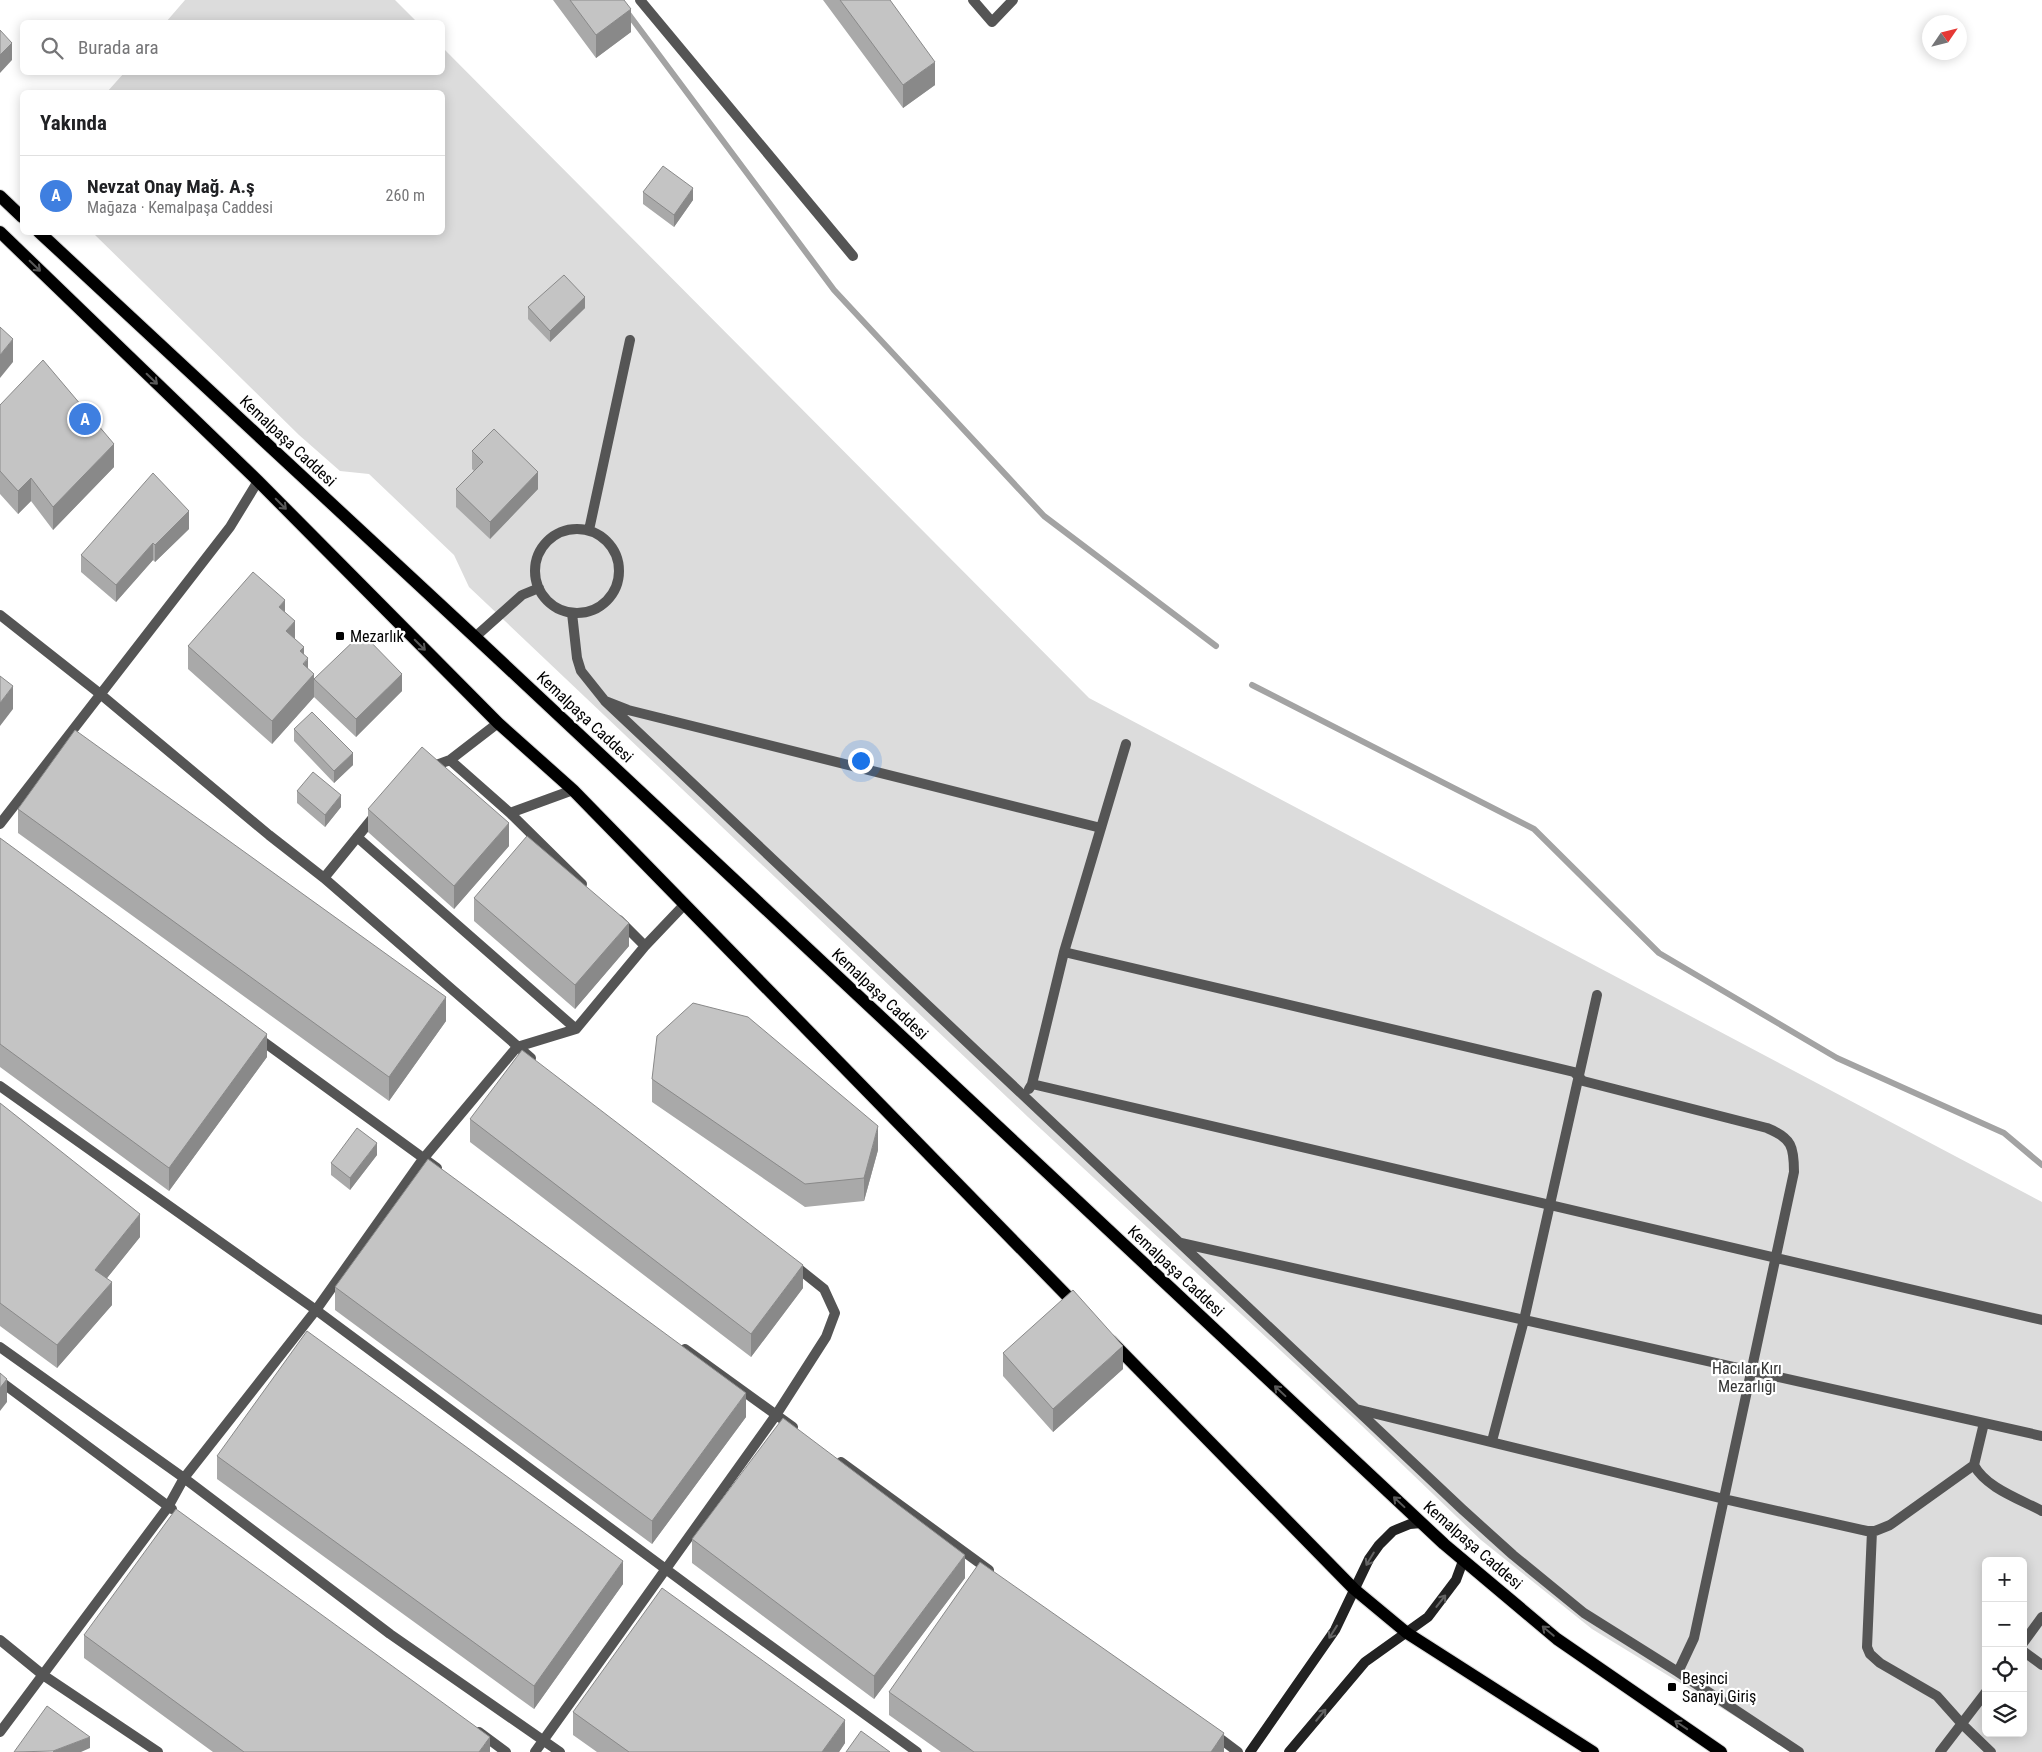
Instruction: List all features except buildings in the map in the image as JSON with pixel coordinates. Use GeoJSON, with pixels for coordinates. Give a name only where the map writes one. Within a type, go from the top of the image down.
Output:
{"type":"FeatureCollection","features":[{"type":"Feature","properties":{"kind":"main road"},"geometry":{"type":"LineString","coordinates":[[0,196],[20,215]]}},
{"type":"Feature","properties":{"kind":"main road"},"geometry":{"type":"LineString","coordinates":[[0,232],[258,481],[498,723],[573,790],[1089,1318]]}},
{"type":"Feature","properties":{"kind":"main road","name":"Kemalpaşa Caddesi"},"geometry":{"type":"LineString","coordinates":[[42,235],[475,637],[1421,1523],[1557,1639],[1721,1752]]}},
{"type":"Feature","properties":{"kind":"main road"},"geometry":{"type":"LineString","coordinates":[[1103,1332],[1354,1589],[1407,1633],[1593,1752]]}},
{"type":"Feature","properties":{"kind":"street"},"geometry":{"type":"LineString","coordinates":[[640,0],[853,256]]}},
{"type":"Feature","properties":{"kind":"street"},"geometry":{"type":"LineString","coordinates":[[973,0],[992,22],[1013,0]]}},
{"type":"Feature","properties":{"kind":"street"},"geometry":{"type":"LineString","coordinates":[[589,530],[630,340]]}},
{"type":"Feature","properties":{"kind":"street"},"geometry":{"type":"LineString","coordinates":[[0,824],[230,527],[258,481]]}},
{"type":"Feature","properties":{"kind":"street"},"geometry":{"type":"LineString","coordinates":[[576,528],[589,530],[602,537],[612,546],[618,559],[619,572],[616,586],[609,598],[599,607],[586,612],[572,613],[558,608],[547,600],[539,588],[535,575],[536,562],[541,549],[550,538],[562,531],[576,528]]}},
{"type":"Feature","properties":{"kind":"street"},"geometry":{"type":"LineString","coordinates":[[475,637],[522,595],[539,588]]}},
{"type":"Feature","properties":{"kind":"street"},"geometry":{"type":"LineString","coordinates":[[572,613],[577,658],[581,671],[605,701],[1462,1509],[1520,1561],[1584,1613],[1799,1752]]}},
{"type":"Feature","properties":{"kind":"street"},"geometry":{"type":"LineString","coordinates":[[0,615],[100,693],[269,835],[324,878],[540,1065]]}},
{"type":"Feature","properties":{"kind":"street"},"geometry":{"type":"LineString","coordinates":[[605,701],[638,712],[1101,828]]}},
{"type":"Feature","properties":{"kind":"street"},"geometry":{"type":"LineString","coordinates":[[422,770],[450,760],[498,723]]}},
{"type":"Feature","properties":{"kind":"street"},"geometry":{"type":"LineString","coordinates":[[1024,1097],[1032,1084],[1064,952],[1126,744]]}},
{"type":"Feature","properties":{"kind":"street"},"geometry":{"type":"LineString","coordinates":[[450,760],[510,814],[588,890]]}},
{"type":"Feature","properties":{"kind":"street"},"geometry":{"type":"LineString","coordinates":[[510,814],[573,790]]}},
{"type":"Feature","properties":{"kind":"street"},"geometry":{"type":"LineString","coordinates":[[324,878],[381,807]]}},
{"type":"Feature","properties":{"kind":"street"},"geometry":{"type":"LineString","coordinates":[[357,837],[576,1029]]}},
{"type":"Feature","properties":{"kind":"street"},"geometry":{"type":"LineString","coordinates":[[0,1732],[168,1507],[184,1478],[316,1310],[423,1159],[517,1046],[576,1029],[645,946],[684,905]]}},
{"type":"Feature","properties":{"kind":"street"},"geometry":{"type":"LineString","coordinates":[[609,911],[645,946]]}},
{"type":"Feature","properties":{"kind":"street"},"geometry":{"type":"LineString","coordinates":[[1064,952],[1574,1072],[1584,1081],[1767,1128],[1785,1136],[1789,1141],[1794,1157],[1794,1172],[1694,1638],[1678,1672]]}},
{"type":"Feature","properties":{"kind":"street"},"geometry":{"type":"LineString","coordinates":[[1492,1441],[1524,1320],[1597,994]]}},
{"type":"Feature","properties":{"kind":"street"},"geometry":{"type":"LineString","coordinates":[[248,1030],[447,1176]]}},
{"type":"Feature","properties":{"kind":"street"},"geometry":{"type":"LineString","coordinates":[[1032,1084],[2042,1320]]}},
{"type":"Feature","properties":{"kind":"street"},"geometry":{"type":"LineString","coordinates":[[0,1086],[316,1310],[917,1752]]}},
{"type":"Feature","properties":{"kind":"street"},"geometry":{"type":"LineString","coordinates":[[1180,1242],[2042,1436]]}},
{"type":"Feature","properties":{"kind":"street"},"geometry":{"type":"LineString","coordinates":[[535,1752],[776,1415],[826,1337],[835,1313],[824,1289],[786,1258]]}},
{"type":"Feature","properties":{"kind":"street"},"geometry":{"type":"LineString","coordinates":[[680,1345],[800,1432]]}},
{"type":"Feature","properties":{"kind":"street"},"geometry":{"type":"LineString","coordinates":[[0,1347],[184,1478],[390,1634],[560,1752]]}},
{"type":"Feature","properties":{"kind":"street"},"geometry":{"type":"LineString","coordinates":[[0,1381],[184,1518]]}},
{"type":"Feature","properties":{"kind":"street"},"geometry":{"type":"LineString","coordinates":[[1355,1408],[1724,1499],[1867,1531],[1890,1525],[1974,1465]]}},
{"type":"Feature","properties":{"kind":"street"},"geometry":{"type":"LineString","coordinates":[[1984,1423],[1974,1465],[1978,1473],[1996,1486],[2042,1511]]}},
{"type":"Feature","properties":{"kind":"street"},"geometry":{"type":"LineString","coordinates":[[831,1455],[999,1578]]}},
{"type":"Feature","properties":{"kind":"street"},"geometry":{"type":"LineString","coordinates":[[1250,1752],[1335,1630],[1369,1559],[1379,1545],[1393,1531],[1410,1524],[1421,1523]]}},
{"type":"Feature","properties":{"kind":"street"},"geometry":{"type":"LineString","coordinates":[[1872,1531],[1867,1647],[1870,1654],[1880,1663],[1937,1696],[1991,1752]]}},
{"type":"Feature","properties":{"kind":"street"},"geometry":{"type":"LineString","coordinates":[[1289,1752],[1365,1662],[1428,1617],[1456,1580],[1463,1560]]}},
{"type":"Feature","properties":{"kind":"street"},"geometry":{"type":"LineString","coordinates":[[2027,1638],[2042,1617]]}},
{"type":"Feature","properties":{"kind":"street"},"geometry":{"type":"LineString","coordinates":[[0,1640],[43,1675],[158,1752]]}},
{"type":"Feature","properties":{"kind":"street"},"geometry":{"type":"LineString","coordinates":[[2027,1655],[2042,1665]]}},
{"type":"Feature","properties":{"kind":"street"},"geometry":{"type":"LineString","coordinates":[[1940,1752],[1982,1697]]}},
{"type":"Feature","properties":{"kind":"street"},"geometry":{"type":"LineString","coordinates":[[474,1729],[506,1752]]}},
{"type":"Feature","properties":{"kind":"street"},"geometry":{"type":"LineString","coordinates":[[1207,1729],[1238,1752]]}},
{"type":"Feature","properties":{"kind":"green space"},"geometry":{"type":"Polygon","coordinates":[[[185,0],[395,0],[415,20],[168,20],[185,0]]]}},
{"type":"Feature","properties":{"kind":"green space","name":"Hacılar Kırı Mezarlığı"},"geometry":{"type":"Polygon","coordinates":[[[445,50],[1089,698],[2042,1202],[2042,1752],[1790,1752],[1592,1629],[1481,1540],[1361,1425],[1028,1117],[469,587],[454,555],[369,474],[340,471],[299,435],[95,235],[445,235],[445,90],[109,90],[122,75],[445,75],[445,50]]]}},
{"type":"Feature","properties":{"kind":"waterway"},"geometry":{"type":"LineString","coordinates":[[618,0],[834,290],[1044,516],[1216,646]]}},
{"type":"Feature","properties":{"kind":"waterway"},"geometry":{"type":"LineString","coordinates":[[1252,685],[1534,829],[1659,953],[1837,1058],[2004,1133],[2042,1165]]}},
{"type":"Feature","properties":{"kind":"place","name":"Nevzat Onay Mağ. A.ş"},"geometry":{"type":"Point","coordinates":[85,419]}},
{"type":"Feature","properties":{"kind":"place","name":"Mezarlık"},"geometry":{"type":"Point","coordinates":[340,636]}},
{"type":"Feature","properties":{"kind":"place","name":"Beşinci Sanayi Giriş"},"geometry":{"type":"Point","coordinates":[1672,1687]}}]}
